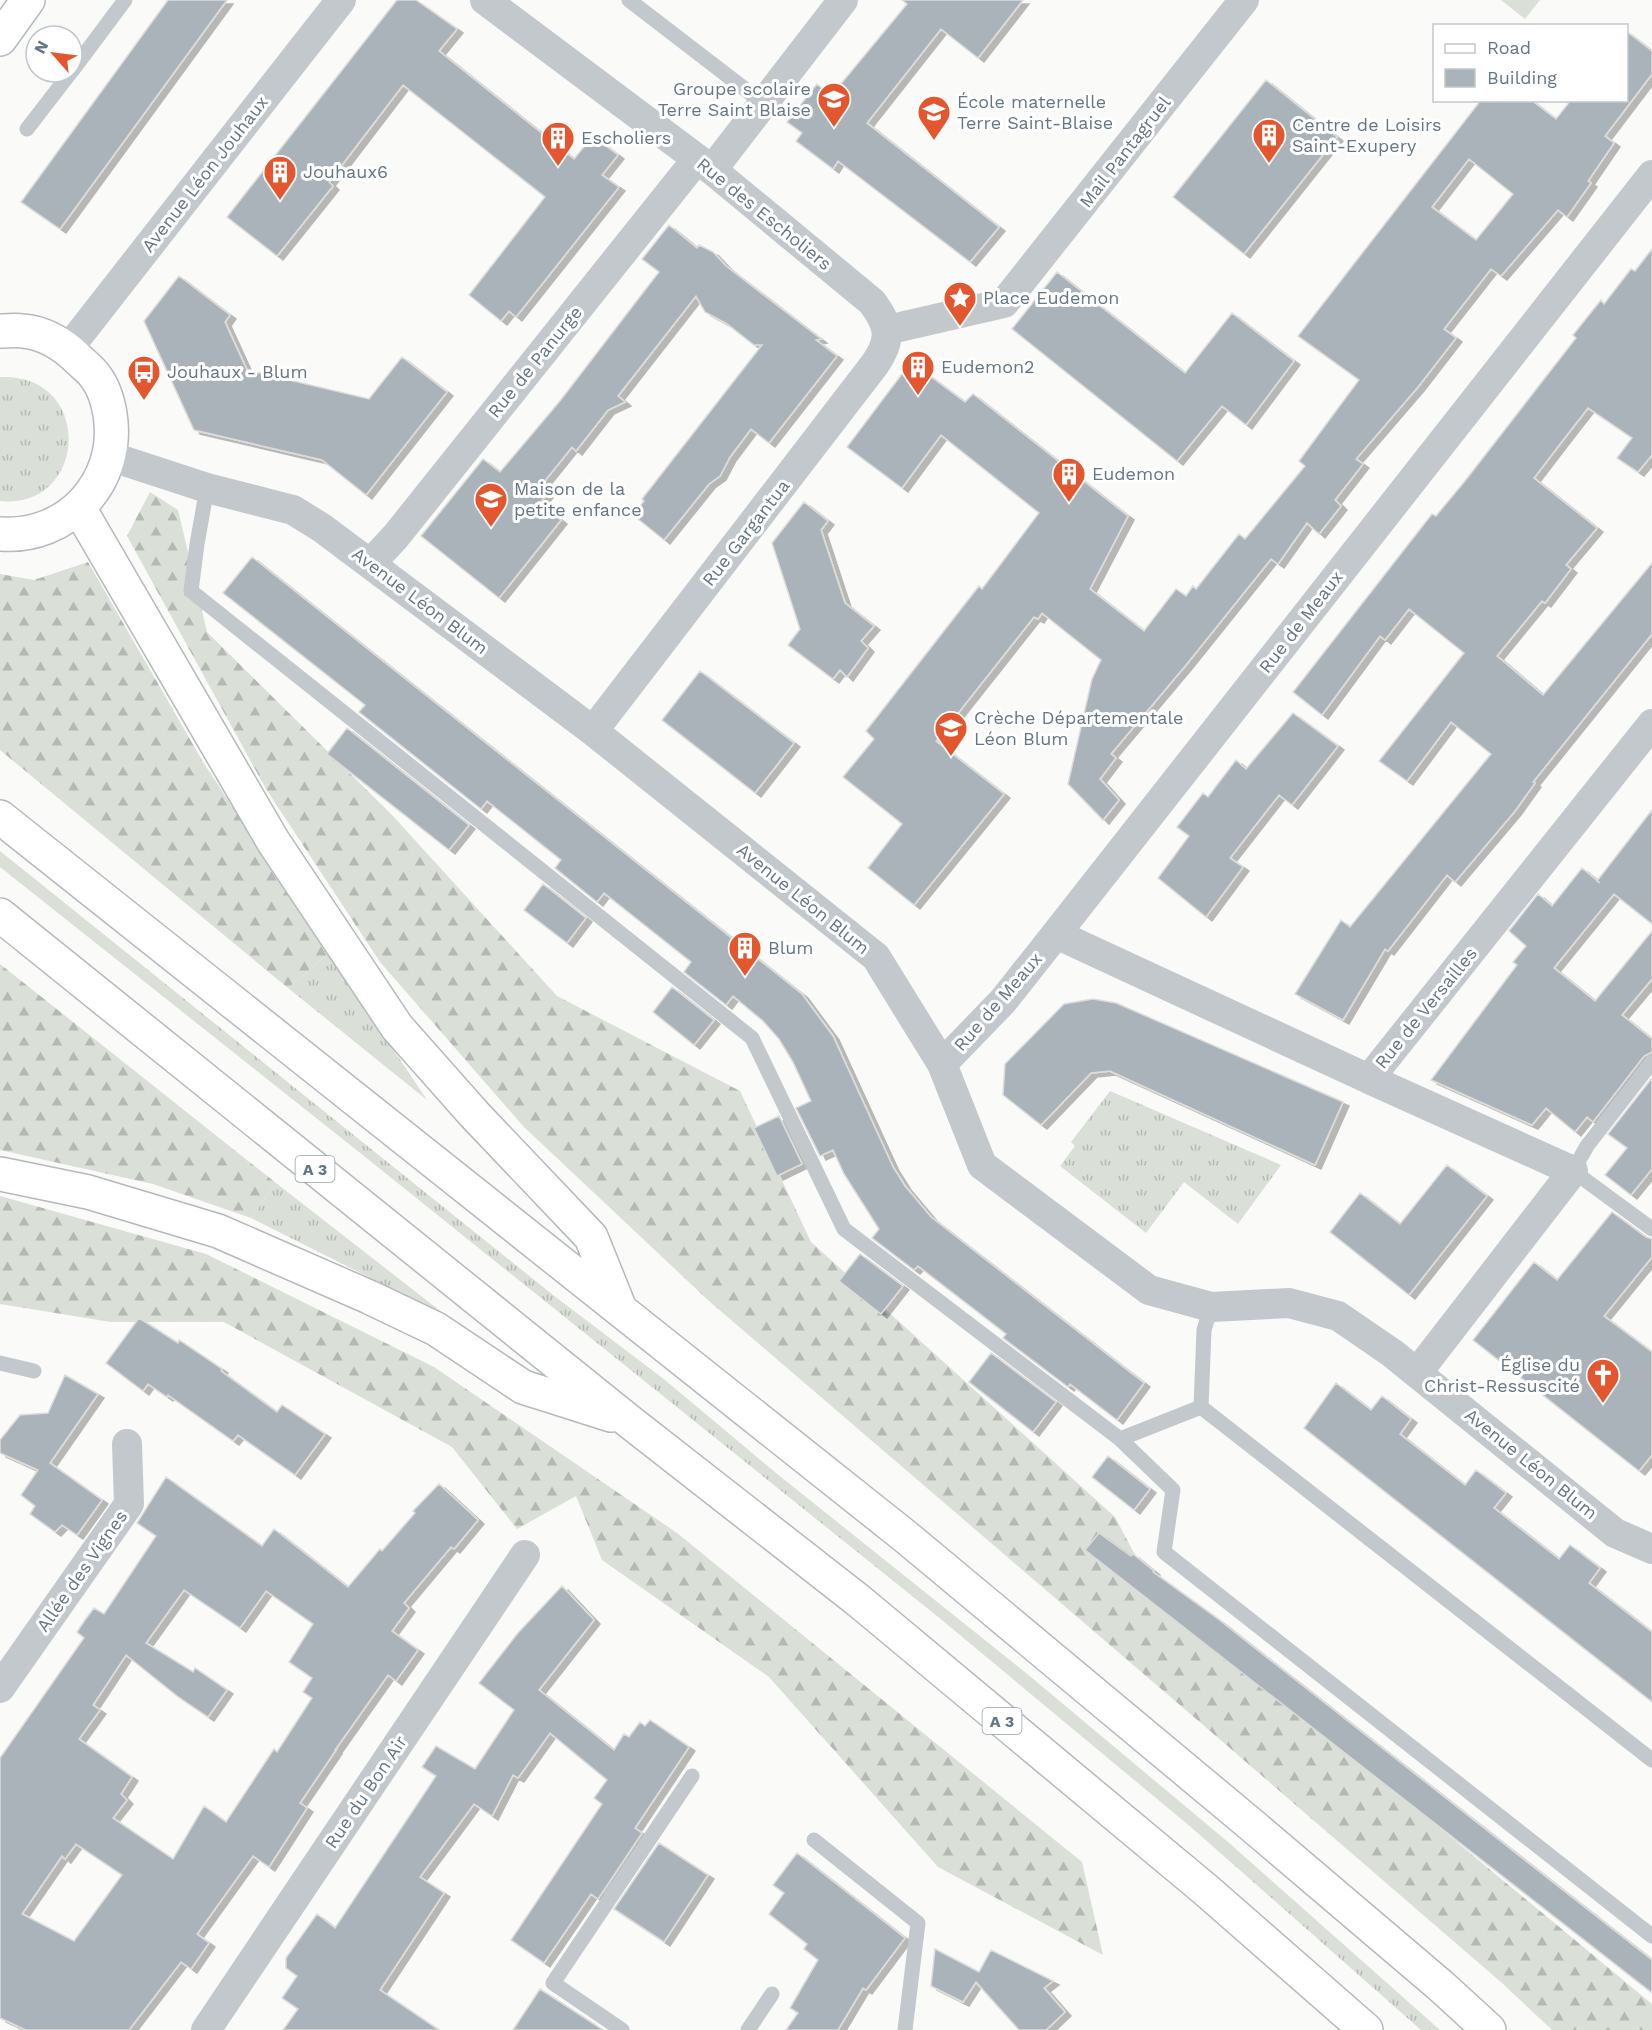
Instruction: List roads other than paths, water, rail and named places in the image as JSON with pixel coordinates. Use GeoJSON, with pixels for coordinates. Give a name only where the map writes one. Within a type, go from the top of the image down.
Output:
{"type":"FeatureCollection","features":[{"type":"Feature","properties":{"kind":"main road"},"geometry":{"type":"LineString","coordinates":[[0,39],[28,0]]}},
{"type":"Feature","properties":{"kind":"main road"},"geometry":{"type":"LineString","coordinates":[[0,331],[24,331],[53,340],[68,349],[96,377],[108,402],[112,429],[110,456],[98,484],[80,508],[51,527],[18,535],[0,534]]}},
{"type":"Feature","properties":{"kind":"main road"},"geometry":{"type":"LineString","coordinates":[[80,508],[273,841],[391,1017],[474,1114],[591,1237],[621,1311]]}},
{"type":"Feature","properties":{"kind":"main road"},"geometry":{"type":"LineString","coordinates":[[0,817],[924,1552],[1308,1873],[1489,2030]]}},
{"type":"Feature","properties":{"kind":"main road","name":"A 3"},"geometry":{"type":"LineString","coordinates":[[0,915],[630,1422],[859,1601],[1206,1890],[1366,2030]]}},
{"type":"Feature","properties":{"kind":"main road"},"geometry":{"type":"LineString","coordinates":[[0,1174],[88,1192],[218,1231],[436,1329],[523,1387],[630,1422]]}},
{"type":"Feature","properties":{"kind":"street","name":"Avenue Léon Jouhaux"},"geometry":{"type":"LineString","coordinates":[[68,349],[341,0]]}},
{"type":"Feature","properties":{"kind":"street","name":"Rue des Escholiers"},"geometry":{"type":"LineString","coordinates":[[485,0],[704,165],[872,302],[882,316],[887,330]]}},
{"type":"Feature","properties":{"kind":"street","name":"Rue de Panurge"},"geometry":{"type":"LineString","coordinates":[[370,563],[396,536],[704,165],[763,104],[843,0]]}},
{"type":"Feature","properties":{"kind":"street","name":"Mail Pantagruel"},"geometry":{"type":"LineString","coordinates":[[887,330],[1004,303],[1244,0]]}},
{"type":"Feature","properties":{"kind":"street","name":"Rue de Meaux"},"geometry":{"type":"LineString","coordinates":[[942,1064],[1003,1000],[1056,934],[1652,175]]}},
{"type":"Feature","properties":{"kind":"street","name":"Rue Gargantua"},"geometry":{"type":"LineString","coordinates":[[593,731],[875,364],[887,344],[887,330]]}},
{"type":"Feature","properties":{"kind":"street","name":"Avenue Léon Blum"},"geometry":{"type":"LineString","coordinates":[[110,456],[207,488],[293,510],[322,528],[593,731],[876,957],[942,1064],[982,1165],[1149,1290],[1211,1307],[1289,1303],[1338,1317],[1370,1337],[1417,1373],[1615,1533],[1652,1549]]}},
{"type":"Feature","properties":{"kind":"street","name":"Rue de Versailles"},"geometry":{"type":"LineString","coordinates":[[1056,934],[1369,1079],[1652,724]]}},
{"type":"Feature","properties":{"kind":"street"},"geometry":{"type":"LineString","coordinates":[[1369,1079],[1573,1171],[1417,1373]]}},
{"type":"Feature","properties":{"kind":"street","name":"Allée des Vignes"},"geometry":{"type":"LineString","coordinates":[[0,1688],[129,1504],[127,1444]]}},
{"type":"Feature","properties":{"kind":"street"},"geometry":{"type":"LineString","coordinates":[[1652,1554],[1652,1572]]}},
{"type":"Feature","properties":{"kind":"street","name":"Rue du Bon Air"},"geometry":{"type":"LineString","coordinates":[[206,2030],[525,1555]]}},
{"type":"Feature","properties":{"kind":"lane"},"geometry":{"type":"LineString","coordinates":[[84,54],[125,0]]}},
{"type":"Feature","properties":{"kind":"lane"},"geometry":{"type":"LineString","coordinates":[[629,0],[763,104]]}},
{"type":"Feature","properties":{"kind":"lane"},"geometry":{"type":"LineString","coordinates":[[27,129],[61,84]]}},
{"type":"Feature","properties":{"kind":"lane"},"geometry":{"type":"LineString","coordinates":[[207,488],[196,544],[191,591],[752,1038],[844,1229],[1120,1439],[1173,1490],[1164,1552],[1652,1936]]}},
{"type":"Feature","properties":{"kind":"lane"},"geometry":{"type":"LineString","coordinates":[[1652,1062],[1587,1146],[1573,1171],[1652,1230]]}},
{"type":"Feature","properties":{"kind":"lane"},"geometry":{"type":"LineString","coordinates":[[1201,1407],[1204,1330],[1211,1307]]}},
{"type":"Feature","properties":{"kind":"lane"},"geometry":{"type":"LineString","coordinates":[[0,1362],[33,1371]]}},
{"type":"Feature","properties":{"kind":"lane"},"geometry":{"type":"LineString","coordinates":[[1120,1439],[1201,1407]]}},
{"type":"Feature","properties":{"kind":"lane"},"geometry":{"type":"LineString","coordinates":[[1201,1407],[1652,1760]]}},
{"type":"Feature","properties":{"kind":"lane"},"geometry":{"type":"LineString","coordinates":[[622,2030],[553,1983],[692,1776]]}},
{"type":"Feature","properties":{"kind":"lane"},"geometry":{"type":"LineString","coordinates":[[814,1839],[918,1923],[905,2030]]}},
{"type":"Feature","properties":{"kind":"lane"},"geometry":{"type":"LineString","coordinates":[[748,2030],[772,1994]]}},
{"type":"Feature","properties":{"kind":"place","name":"Groupe scolaire Terre Saint Blaise"},"geometry":{"type":"Point","coordinates":[834,128]}},
{"type":"Feature","properties":{"kind":"place","name":"École maternelle Terre Saint-Blaise"},"geometry":{"type":"Point","coordinates":[934,141]}},
{"type":"Feature","properties":{"kind":"place","name":"Centre de Loisirs Saint-Exupery"},"geometry":{"type":"Point","coordinates":[1269,164]}},
{"type":"Feature","properties":{"kind":"place","name":"Escholiers"},"geometry":{"type":"Point","coordinates":[558,167]}},
{"type":"Feature","properties":{"kind":"place","name":"Jouhaux6"},"geometry":{"type":"Point","coordinates":[280,201]}},
{"type":"Feature","properties":{"kind":"place","name":"Place Eudemon"},"geometry":{"type":"Point","coordinates":[960,327]}},
{"type":"Feature","properties":{"kind":"place","name":"Eudemon2"},"geometry":{"type":"Point","coordinates":[918,396]}},
{"type":"Feature","properties":{"kind":"place","name":"Jouhaux - Blum"},"geometry":{"type":"Point","coordinates":[144,401]}},
{"type":"Feature","properties":{"kind":"place","name":"Eudemon"},"geometry":{"type":"Point","coordinates":[1069,503]}},
{"type":"Feature","properties":{"kind":"place","name":"Maison de la petite enfance"},"geometry":{"type":"Point","coordinates":[491,528]}},
{"type":"Feature","properties":{"kind":"place","name":"Crèche Départementale Léon Blum"},"geometry":{"type":"Point","coordinates":[951,757]}},
{"type":"Feature","properties":{"kind":"place","name":"Blum"},"geometry":{"type":"Point","coordinates":[745,977]}},
{"type":"Feature","properties":{"kind":"place","name":"Église du Christ-Ressuscité"},"geometry":{"type":"Point","coordinates":[1603,1404]}}]}
